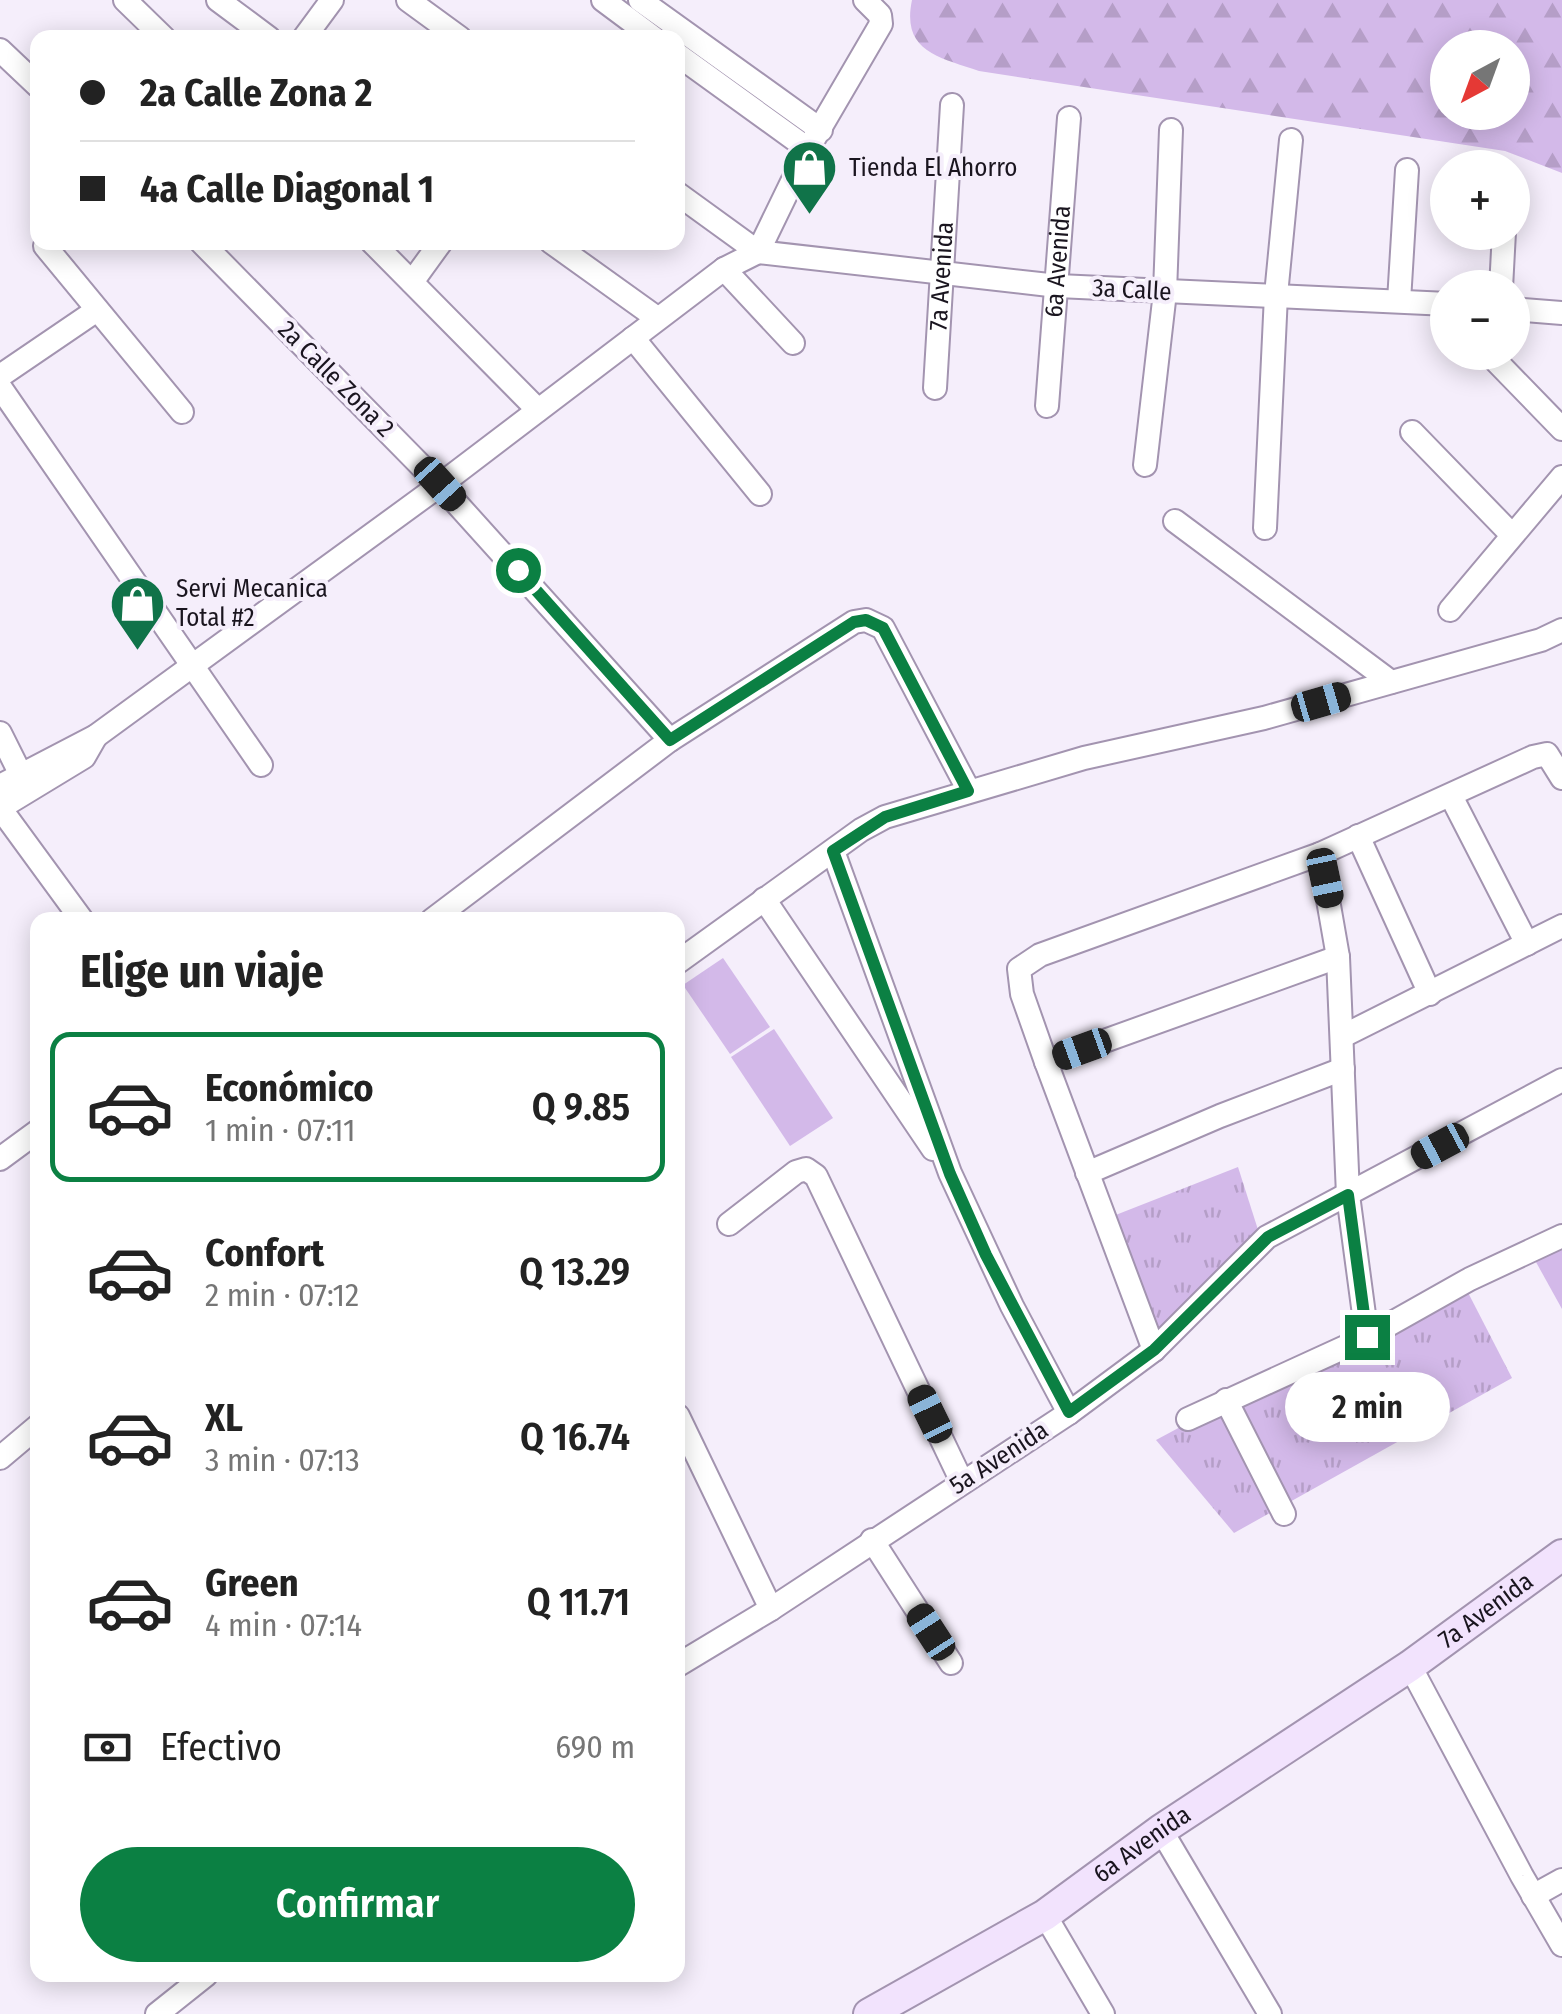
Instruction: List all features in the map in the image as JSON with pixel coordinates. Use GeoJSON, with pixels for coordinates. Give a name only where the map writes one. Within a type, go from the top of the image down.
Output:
{"type":"FeatureCollection","features":[{"type":"Feature","properties":{"kind":"street"},"geometry":{"type":"LineString","coordinates":[[125,0],[156,30]]}},
{"type":"Feature","properties":{"kind":"street"},"geometry":{"type":"LineString","coordinates":[[218,0],[258,30]]}},
{"type":"Feature","properties":{"kind":"street"},"geometry":{"type":"LineString","coordinates":[[310,30],[332,0]]}},
{"type":"Feature","properties":{"kind":"street"},"geometry":{"type":"LineString","coordinates":[[408,0],[449,30]]}},
{"type":"Feature","properties":{"kind":"street"},"geometry":{"type":"LineString","coordinates":[[603,0],[643,30]]}},
{"type":"Feature","properties":{"kind":"street"},"geometry":{"type":"LineString","coordinates":[[640,0],[667,30]]}},
{"type":"Feature","properties":{"kind":"street"},"geometry":{"type":"LineString","coordinates":[[76,912],[0,808],[25,782],[96,736],[440,484],[657,318],[724,269],[758,252],[815,140],[881,24],[880,15],[865,0]]}},
{"type":"Feature","properties":{"kind":"street"},"geometry":{"type":"LineString","coordinates":[[0,50],[30,78]]}},
{"type":"Feature","properties":{"kind":"street"},"geometry":{"type":"LineString","coordinates":[[686,52],[815,140]]}},
{"type":"Feature","properties":{"kind":"street","name":"7a Avenida"},"geometry":{"type":"LineString","coordinates":[[935,388],[952,105]]}},
{"type":"Feature","properties":{"kind":"street","name":"6a Avenida"},"geometry":{"type":"LineString","coordinates":[[1047,406],[1068,118]]}},
{"type":"Feature","properties":{"kind":"street"},"geometry":{"type":"LineString","coordinates":[[1145,465],[1165,292],[1171,130]]}},
{"type":"Feature","properties":{"kind":"street"},"geometry":{"type":"LineString","coordinates":[[1265,528],[1276,295],[1292,140]]}},
{"type":"Feature","properties":{"kind":"street"},"geometry":{"type":"LineString","coordinates":[[1399,300],[1407,170]]}},
{"type":"Feature","properties":{"kind":"street"},"geometry":{"type":"LineString","coordinates":[[685,199],[758,252]]}},
{"type":"Feature","properties":{"kind":"street"},"geometry":{"type":"LineString","coordinates":[[48,250],[182,412]]}},
{"type":"Feature","properties":{"kind":"street","name":"2a Calle Zona 2"},"geometry":{"type":"LineString","coordinates":[[209,250],[440,484],[670,740]]}},
{"type":"Feature","properties":{"kind":"street"},"geometry":{"type":"LineString","coordinates":[[380,250],[538,410]]}},
{"type":"Feature","properties":{"kind":"street"},"geometry":{"type":"LineString","coordinates":[[412,282],[434,250]]}},
{"type":"Feature","properties":{"kind":"street"},"geometry":{"type":"LineString","coordinates":[[561,250],[657,318]]}},
{"type":"Feature","properties":{"kind":"street","name":"3a Calle"},"geometry":{"type":"LineString","coordinates":[[758,252],[1058,286],[1430,303]]}},
{"type":"Feature","properties":{"kind":"street"},"geometry":{"type":"LineString","coordinates":[[724,269],[793,343]]}},
{"type":"Feature","properties":{"kind":"street"},"geometry":{"type":"LineString","coordinates":[[0,376],[97,310]]}},
{"type":"Feature","properties":{"kind":"street"},"geometry":{"type":"LineString","coordinates":[[1530,310],[1562,312]]}},
{"type":"Feature","properties":{"kind":"street"},"geometry":{"type":"LineString","coordinates":[[633,338],[760,494]]}},
{"type":"Feature","properties":{"kind":"street"},"geometry":{"type":"LineString","coordinates":[[1505,370],[1562,429]]}},
{"type":"Feature","properties":{"kind":"street"},"geometry":{"type":"LineString","coordinates":[[0,387],[262,765]]}},
{"type":"Feature","properties":{"kind":"street"},"geometry":{"type":"LineString","coordinates":[[1412,432],[1511,534]]}},
{"type":"Feature","properties":{"kind":"street"},"geometry":{"type":"LineString","coordinates":[[1450,610],[1562,477]]}},
{"type":"Feature","properties":{"kind":"street"},"geometry":{"type":"LineString","coordinates":[[1175,521],[1391,682]]}},
{"type":"Feature","properties":{"kind":"street"},"geometry":{"type":"LineString","coordinates":[[444,912],[670,740],[854,622],[866,620],[883,628],[968,791]]}},
{"type":"Feature","properties":{"kind":"street"},"geometry":{"type":"LineString","coordinates":[[685,957],[885,817],[1084,758],[1264,718],[1561,631]]}},
{"type":"Feature","properties":{"kind":"street"},"geometry":{"type":"LineString","coordinates":[[0,733],[25,782]]}},
{"type":"Feature","properties":{"kind":"street"},"geometry":{"type":"LineString","coordinates":[[1154,1350],[1022,994],[1020,969],[1040,955],[1320,854],[1533,757],[1547,754],[1562,778]]}},
{"type":"Feature","properties":{"kind":"street"},"geometry":{"type":"LineString","coordinates":[[0,786],[25,782]]}},
{"type":"Feature","properties":{"kind":"street"},"geometry":{"type":"LineString","coordinates":[[1451,796],[1527,944]]}},
{"type":"Feature","properties":{"kind":"street"},"geometry":{"type":"LineString","coordinates":[[1358,836],[1430,994]]}},
{"type":"Feature","properties":{"kind":"street"},"geometry":{"type":"LineString","coordinates":[[833,851],[950,1174],[1004,1291],[1069,1412]]}},
{"type":"Feature","properties":{"kind":"street"},"geometry":{"type":"LineString","coordinates":[[1320,854],[1338,958],[1348,1195],[1367,1337]]}},
{"type":"Feature","properties":{"kind":"street"},"geometry":{"type":"LineString","coordinates":[[764,899],[950,1174]]}},
{"type":"Feature","properties":{"kind":"street"},"geometry":{"type":"LineString","coordinates":[[1343,1036],[1562,926]]}},
{"type":"Feature","properties":{"kind":"street"},"geometry":{"type":"LineString","coordinates":[[1046,1062],[1338,958]]}},
{"type":"Feature","properties":{"kind":"street"},"geometry":{"type":"LineString","coordinates":[[1087,1173],[1343,1069]]}},
{"type":"Feature","properties":{"kind":"street","name":"5a Avenida"},"geometry":{"type":"LineString","coordinates":[[685,1661],[771,1609],[1069,1412],[1154,1350],[1268,1237],[1562,1080]]}},
{"type":"Feature","properties":{"kind":"street"},"geometry":{"type":"LineString","coordinates":[[0,1159],[30,1137]]}},
{"type":"Feature","properties":{"kind":"street"},"geometry":{"type":"LineString","coordinates":[[729,1224],[796,1172],[806,1169],[816,1176],[962,1482]]}},
{"type":"Feature","properties":{"kind":"street"},"geometry":{"type":"LineString","coordinates":[[1188,1420],[1367,1337],[1470,1279],[1562,1236]]}},
{"type":"Feature","properties":{"kind":"street"},"geometry":{"type":"LineString","coordinates":[[1226,1400],[1284,1514]]}},
{"type":"Feature","properties":{"kind":"street"},"geometry":{"type":"LineString","coordinates":[[685,1431],[771,1609]]}},
{"type":"Feature","properties":{"kind":"street"},"geometry":{"type":"LineString","coordinates":[[0,1458],[30,1433]]}},
{"type":"Feature","properties":{"kind":"street"},"geometry":{"type":"LineString","coordinates":[[872,1540],[950,1663]]}},
{"type":"Feature","properties":{"kind":"street","name":"7a Avenida"},"geometry":{"type":"LineString","coordinates":[[1410,1666],[1562,1555]]}},
{"type":"Feature","properties":{"kind":"street"},"geometry":{"type":"LineString","coordinates":[[1410,1666],[1562,1945]]}},
{"type":"Feature","properties":{"kind":"street","name":"6a Avenida"},"geometry":{"type":"LineString","coordinates":[[868,2014],[1045,1916],[1162,1830],[1410,1666]]}},
{"type":"Feature","properties":{"kind":"street"},"geometry":{"type":"LineString","coordinates":[[1162,1830],[1270,2014]]}},
{"type":"Feature","properties":{"kind":"street"},"geometry":{"type":"LineString","coordinates":[[1534,1896],[1562,1880]]}},
{"type":"Feature","properties":{"kind":"street"},"geometry":{"type":"LineString","coordinates":[[1045,1916],[1104,2014]]}},
{"type":"Feature","properties":{"kind":"street"},"geometry":{"type":"LineString","coordinates":[[157,2014],[197,1982]]}},
{"type":"Feature","properties":{"kind":"green space"},"geometry":{"type":"Polygon","coordinates":[[[912,0],[1562,0],[1562,173],[1530,161],[1530,150],[1498,150],[979,71],[927,50],[912,31],[912,0]]]}},
{"type":"Feature","properties":{"kind":"green space"},"geometry":{"type":"Polygon","coordinates":[[[723,958],[770,1027],[730,1054],[685,984],[723,958]]]}},
{"type":"Feature","properties":{"kind":"green space"},"geometry":{"type":"Polygon","coordinates":[[[774,1029],[833,1118],[790,1146],[731,1057],[774,1029]]]}},
{"type":"Feature","properties":{"kind":"green space"},"geometry":{"type":"Polygon","coordinates":[[[1238,1167],[1260,1236],[1156,1346],[1108,1218],[1238,1167]]]}},
{"type":"Feature","properties":{"kind":"green space"},"geometry":{"type":"Polygon","coordinates":[[[1562,1226],[1562,1309],[1526,1244],[1562,1226]]]}},
{"type":"Feature","properties":{"kind":"green space"},"geometry":{"type":"Polygon","coordinates":[[[1460,1277],[1512,1378],[1234,1533],[1156,1440],[1460,1277]]]}},
{"type":"Feature","properties":{"kind":"place","name":"Tienda El Ahorro"},"geometry":{"type":"Point","coordinates":[810,217]}},
{"type":"Feature","properties":{"kind":"place","name":"Servi Mecanica Total #2"},"geometry":{"type":"Point","coordinates":[137,652]}},
{"type":"Feature","properties":{"kind":"route"},"geometry":{"type":"LineString","coordinates":[[518,570],[670,740],[854,622],[866,620],[883,628],[968,791],[885,817],[833,851],[950,1174],[986,1255],[1069,1412],[1154,1350],[1260,1243],[1348,1195],[1367,1337]]}}]}
